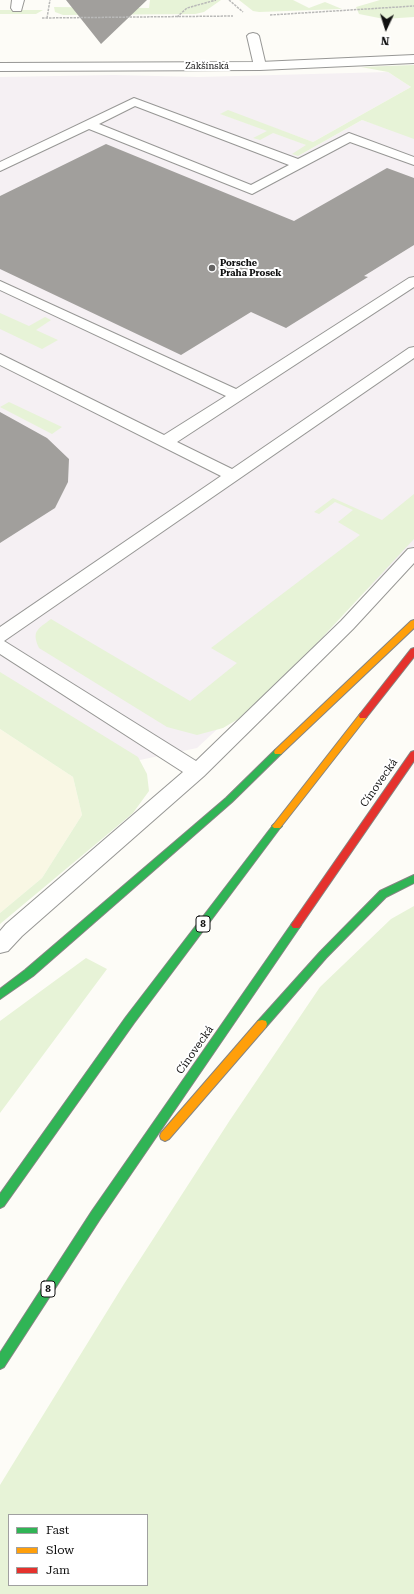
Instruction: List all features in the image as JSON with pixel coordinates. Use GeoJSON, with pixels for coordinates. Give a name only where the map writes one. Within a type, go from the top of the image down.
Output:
{"type":"FeatureCollection","features":[{"type":"Feature","properties":{"kind":"highway"},"geometry":{"type":"LineString","coordinates":[[0,995],[29,973],[229,800],[304,726],[414,623]]}},
{"type":"Feature","properties":{"kind":"highway","name":"8"},"geometry":{"type":"LineString","coordinates":[[0,1203],[130,1020],[326,762],[414,651]]}},
{"type":"Feature","properties":{"kind":"highway","name":"Cínovecká"},"geometry":{"type":"LineString","coordinates":[[0,1363],[96,1215],[414,754]]}},
{"type":"Feature","properties":{"kind":"highway"},"geometry":{"type":"LineString","coordinates":[[96,1215],[328,949],[383,894],[414,879]]}},
{"type":"Feature","properties":{"kind":"street","name":"Zakšínská"},"geometry":{"type":"LineString","coordinates":[[0,67],[260,66],[414,59]]}},
{"type":"Feature","properties":{"kind":"lane"},"geometry":{"type":"LineString","coordinates":[[253,36],[260,66]]}},
{"type":"Feature","properties":{"kind":"lane"},"geometry":{"type":"LineString","coordinates":[[0,167],[134,102],[299,164]]}},
{"type":"Feature","properties":{"kind":"lane"},"geometry":{"type":"LineString","coordinates":[[88,124],[252,190],[349,137],[414,161]]}},
{"type":"Feature","properties":{"kind":"lane"},"geometry":{"type":"LineString","coordinates":[[165,442],[414,281]]}},
{"type":"Feature","properties":{"kind":"lane"},"geometry":{"type":"LineString","coordinates":[[0,285],[236,395]]}},
{"type":"Feature","properties":{"kind":"lane"},"geometry":{"type":"LineString","coordinates":[[0,636],[414,351]]}},
{"type":"Feature","properties":{"kind":"lane"},"geometry":{"type":"LineString","coordinates":[[0,359],[232,475]]}},
{"type":"Feature","properties":{"kind":"lane"},"geometry":{"type":"LineString","coordinates":[[0,945],[14,930],[197,771],[347,625],[414,553]]}},
{"type":"Feature","properties":{"kind":"lane"},"geometry":{"type":"LineString","coordinates":[[0,646],[197,771]]}},
{"type":"Feature","properties":{"kind":"path"},"geometry":{"type":"LineString","coordinates":[[46,18],[50,0]]}},
{"type":"Feature","properties":{"kind":"path"},"geometry":{"type":"LineString","coordinates":[[177,17],[187,8],[216,0]]}},
{"type":"Feature","properties":{"kind":"path"},"geometry":{"type":"LineString","coordinates":[[268,15],[414,6]]}},
{"type":"Feature","properties":{"kind":"path"},"geometry":{"type":"LineString","coordinates":[[39,18],[238,16]]}},
{"type":"Feature","properties":{"kind":"shaded area"},"geometry":{"type":"Polygon","coordinates":[[[388,72],[411,87],[313,142],[228,111],[221,114],[307,145],[298,156],[362,120],[414,137],[414,546],[197,748],[97,769],[0,707],[0,77],[114,75],[199,77],[388,72]]]}},
{"type":"Feature","properties":{"kind":"shaded area"},"geometry":{"type":"Polygon","coordinates":[[[0,729],[73,777],[82,815],[42,878],[0,913],[0,729]]]}},
{"type":"Feature","properties":{"kind":"green space"},"geometry":{"type":"Polygon","coordinates":[[[150,0],[221,0],[204,12],[195,14],[63,15],[55,12],[54,7],[149,8],[150,0]]]}},
{"type":"Feature","properties":{"kind":"green space"},"geometry":{"type":"Polygon","coordinates":[[[239,0],[293,0],[309,8],[325,2],[342,9],[259,12],[253,11],[239,0]]]}},
{"type":"Feature","properties":{"kind":"green space"},"geometry":{"type":"Polygon","coordinates":[[[380,0],[414,0],[414,17],[384,19],[359,14],[356,7],[380,0]]]}},
{"type":"Feature","properties":{"kind":"green space"},"geometry":{"type":"Polygon","coordinates":[[[0,10],[43,10],[36,14],[0,14],[0,10]]]}},
{"type":"Feature","properties":{"kind":"green space"},"geometry":{"type":"Polygon","coordinates":[[[414,65],[414,139],[362,120],[298,156],[292,154],[306,145],[273,133],[260,140],[253,138],[267,131],[220,114],[228,110],[313,142],[411,87],[388,72],[361,67],[414,65]]]}},
{"type":"Feature","properties":{"kind":"green space"},"geometry":{"type":"Polygon","coordinates":[[[0,313],[29,326],[45,317],[51,320],[36,330],[58,340],[42,349],[0,329],[0,313]]]}},
{"type":"Feature","properties":{"kind":"green space"},"geometry":{"type":"Polygon","coordinates":[[[9,402],[62,427],[52,434],[0,407],[9,402]]]}},
{"type":"Feature","properties":{"kind":"green space"},"geometry":{"type":"Polygon","coordinates":[[[414,494],[414,539],[317,643],[240,718],[223,728],[197,735],[167,727],[39,648],[36,638],[37,631],[51,619],[190,701],[237,663],[211,648],[360,535],[338,522],[353,510],[335,502],[319,514],[314,512],[333,498],[382,520],[414,494]]]}},
{"type":"Feature","properties":{"kind":"green space"},"geometry":{"type":"Polygon","coordinates":[[[0,672],[138,757],[147,774],[149,791],[133,813],[0,924],[0,913],[42,878],[82,815],[73,777],[0,729],[0,672]]]}},
{"type":"Feature","properties":{"kind":"green space"},"geometry":{"type":"Polygon","coordinates":[[[414,906],[414,1594],[0,1594],[0,1485],[124,1284],[230,1120],[320,987],[391,919],[414,906]]]}},
{"type":"Feature","properties":{"kind":"green space"},"geometry":{"type":"Polygon","coordinates":[[[86,958],[107,969],[0,1113],[0,1021],[86,958]]]}},
{"type":"Feature","properties":{"kind":"building"},"geometry":{"type":"Polygon","coordinates":[[[66,0],[147,0],[101,44],[66,0]]]}},
{"type":"Feature","properties":{"kind":"building"},"geometry":{"type":"Polygon","coordinates":[[[106,144],[294,221],[387,168],[414,178],[414,245],[364,276],[368,277],[286,328],[251,312],[181,355],[0,269],[0,196],[106,144]]]}},
{"type":"Feature","properties":{"kind":"building"},"geometry":{"type":"Polygon","coordinates":[[[0,412],[47,438],[69,459],[68,482],[55,508],[0,543],[0,412]]]}},
{"type":"Feature","properties":{"kind":"traffic: fast"},"geometry":{"type":"LineString","coordinates":[[0,995],[29,973],[229,800],[278,752]]}},
{"type":"Feature","properties":{"kind":"traffic: fast"},"geometry":{"type":"LineString","coordinates":[[0,1203],[130,1020],[277,826]]}},
{"type":"Feature","properties":{"kind":"traffic: fast"},"geometry":{"type":"LineString","coordinates":[[262,1024],[323,955],[383,894],[414,879]]}},
{"type":"Feature","properties":{"kind":"traffic: fast"},"geometry":{"type":"LineString","coordinates":[[0,1363],[96,1215],[296,925]]}},
{"type":"Feature","properties":{"kind":"traffic: slow"},"geometry":{"type":"LineString","coordinates":[[278,752],[414,623]]}},
{"type":"Feature","properties":{"kind":"traffic: slow"},"geometry":{"type":"LineString","coordinates":[[277,826],[363,716]]}},
{"type":"Feature","properties":{"kind":"traffic: slow"},"geometry":{"type":"LineString","coordinates":[[165,1136],[262,1024]]}},
{"type":"Feature","properties":{"kind":"traffic: jam"},"geometry":{"type":"LineString","coordinates":[[363,716],[414,651]]}},
{"type":"Feature","properties":{"kind":"traffic: jam"},"geometry":{"type":"LineString","coordinates":[[296,925],[414,754]]}},
{"type":"Feature","properties":{"kind":"place","name":"Porsche Praha Prosek"},"geometry":{"type":"Point","coordinates":[212,268]}}]}
